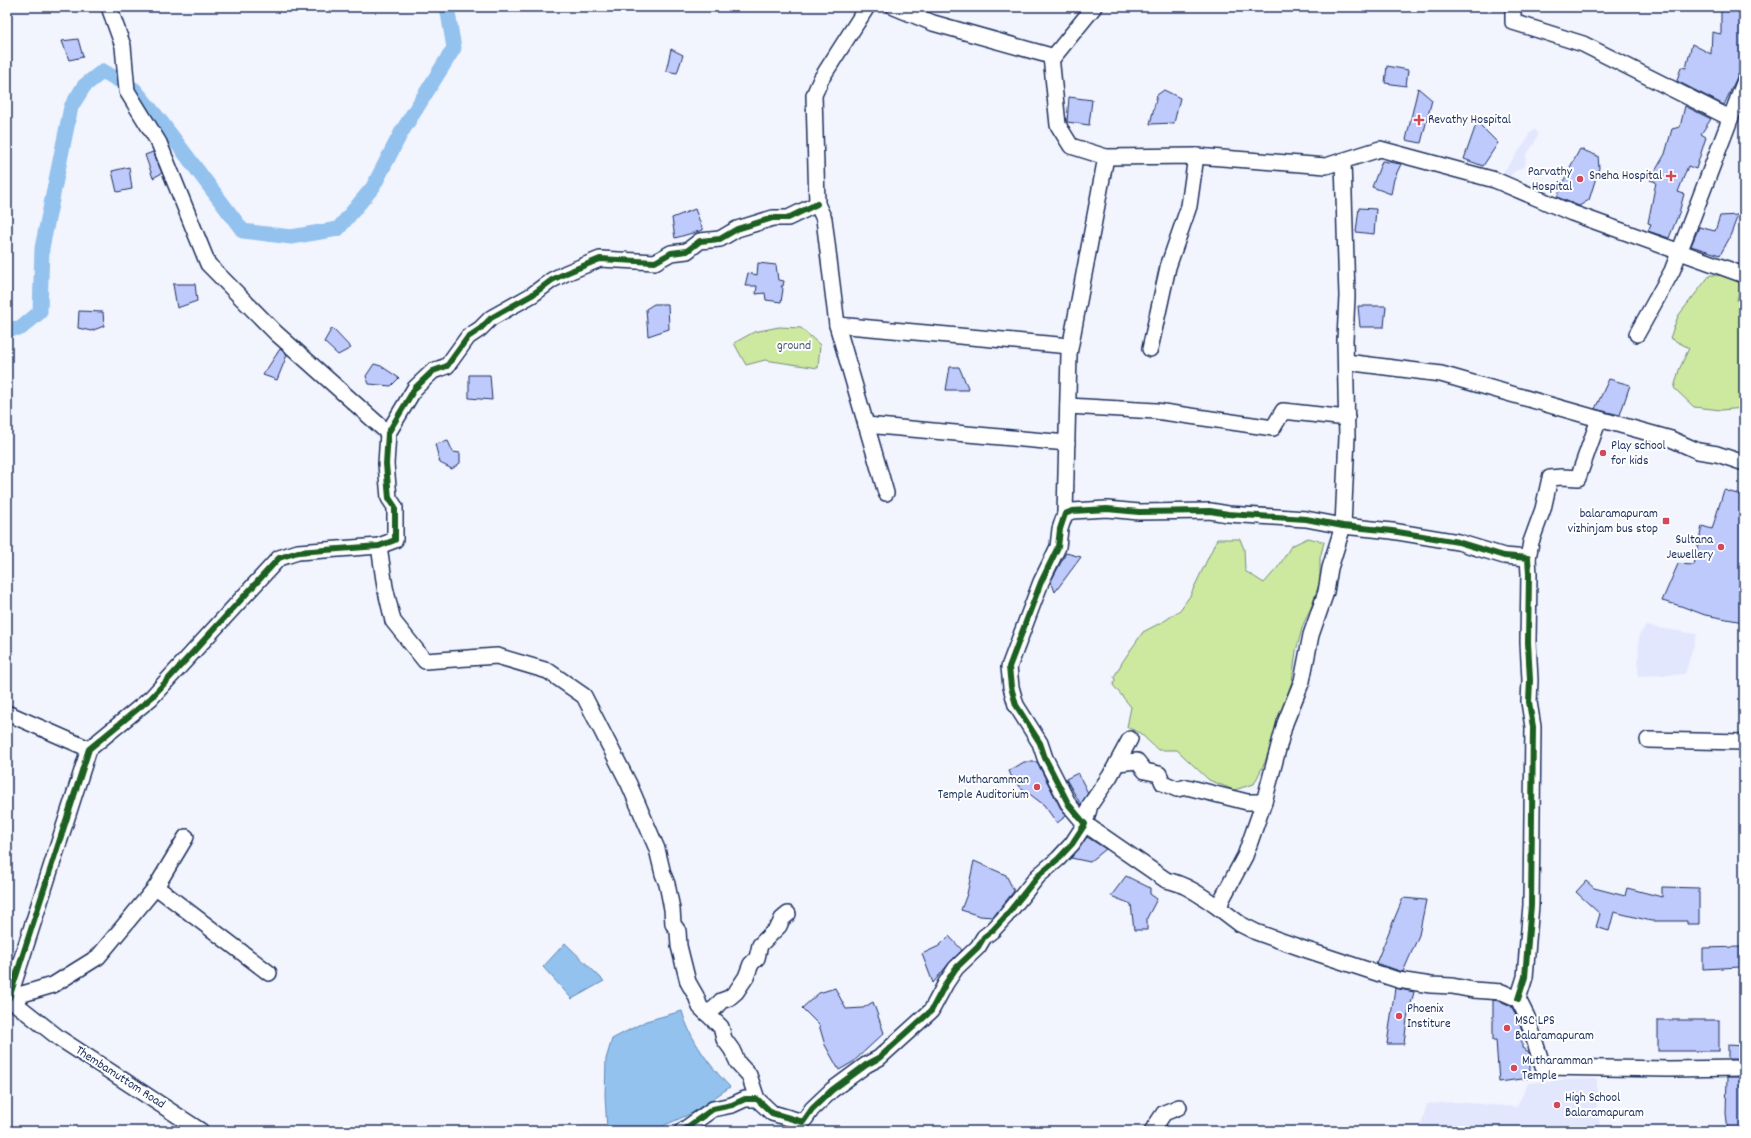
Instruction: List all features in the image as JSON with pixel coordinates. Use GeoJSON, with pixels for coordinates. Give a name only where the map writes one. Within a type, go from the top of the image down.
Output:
{"type":"FeatureCollection","features":[{"type":"Feature","properties":{"kind":"street"},"geometry":{"type":"LineString","coordinates":[[109,7],[123,46],[127,91],[160,143],[208,264],[276,332],[388,433]]}},
{"type":"Feature","properties":{"kind":"street"},"geometry":{"type":"LineString","coordinates":[[867,7],[821,79],[814,95],[817,204],[824,219],[837,325],[886,493]]}},
{"type":"Feature","properties":{"kind":"street"},"geometry":{"type":"LineString","coordinates":[[894,7],[934,23],[1051,56],[1058,125],[1071,146],[1106,157],[1196,156],[1326,166],[1380,149],[1495,180],[1572,213],[1744,274]]}},
{"type":"Feature","properties":{"kind":"street"},"geometry":{"type":"LineString","coordinates":[[1051,60],[1094,7]]}},
{"type":"Feature","properties":{"kind":"street"},"geometry":{"type":"LineString","coordinates":[[1513,7],[1513,22],[1583,44],[1730,118]]}},
{"type":"Feature","properties":{"kind":"street"},"geometry":{"type":"LineString","coordinates":[[1637,334],[1672,271],[1744,83]]}},
{"type":"Feature","properties":{"kind":"street"},"geometry":{"type":"LineString","coordinates":[[1150,349],[1168,267],[1189,206],[1196,156]]}},
{"type":"Feature","properties":{"kind":"street"},"geometry":{"type":"LineString","coordinates":[[1106,157],[1070,346],[1065,514],[1060,529],[1058,547],[1041,582],[1009,667],[1016,705],[1040,743],[1045,758],[1070,805],[1084,824],[1166,880],[1179,883],[1202,896],[1240,924],[1256,932],[1381,975],[1431,985],[1502,992],[1518,999]]}},
{"type":"Feature","properties":{"kind":"street"},"geometry":{"type":"LineString","coordinates":[[1219,908],[1222,899],[1245,856],[1264,802],[1286,723],[1302,681],[1311,635],[1326,592],[1330,568],[1344,526],[1347,418],[1345,340],[1347,296],[1343,161]]}},
{"type":"Feature","properties":{"kind":"street"},"geometry":{"type":"LineString","coordinates":[[8,997],[89,749],[151,698],[279,558],[298,552],[379,546],[394,540],[394,507],[389,498],[386,464],[388,433],[415,388],[433,372],[447,366],[468,337],[480,329],[491,318],[532,295],[552,280],[566,273],[600,259],[655,262],[671,253],[687,250],[700,241],[720,239],[737,229],[773,218],[788,218],[817,204]]}},
{"type":"Feature","properties":{"kind":"street"},"geometry":{"type":"LineString","coordinates":[[837,325],[1070,346]]}},
{"type":"Feature","properties":{"kind":"street"},"geometry":{"type":"LineString","coordinates":[[1346,362],[1441,374],[1671,438],[1698,451],[1718,454],[1744,463]]}},
{"type":"Feature","properties":{"kind":"street"},"geometry":{"type":"LineString","coordinates":[[1068,406],[1156,411],[1273,428],[1283,411],[1347,418]]}},
{"type":"Feature","properties":{"kind":"street"},"geometry":{"type":"LineString","coordinates":[[1599,419],[1578,478],[1550,478],[1543,509],[1531,542],[1528,558],[1529,702],[1532,726],[1531,904],[1525,978],[1518,999],[1526,1017],[1543,1067],[1669,1069],[1744,1068]]}},
{"type":"Feature","properties":{"kind":"street"},"geometry":{"type":"LineString","coordinates":[[866,425],[1067,444]]}},
{"type":"Feature","properties":{"kind":"street"},"geometry":{"type":"LineString","coordinates":[[1065,514],[1072,511],[1107,509],[1139,512],[1210,510],[1228,514],[1306,519],[1344,526],[1392,531],[1458,542],[1504,556],[1528,558]]}},
{"type":"Feature","properties":{"kind":"street"},"geometry":{"type":"LineString","coordinates":[[379,546],[385,587],[393,621],[425,661],[497,656],[548,671],[584,696],[629,784],[657,849],[667,884],[672,909],[673,924],[678,931],[679,946],[688,982],[700,1007],[721,1027],[724,1039],[732,1050],[738,1063],[749,1075],[757,1099],[772,1113],[803,1122],[812,1109],[832,1090],[892,1047],[931,1011],[956,968],[978,947],[984,937],[1005,917],[1038,876],[1058,859],[1072,844],[1084,824],[1090,805],[1117,763],[1130,739]]}},
{"type":"Feature","properties":{"kind":"street"},"geometry":{"type":"LineString","coordinates":[[7,713],[89,749]]}},
{"type":"Feature","properties":{"kind":"street"},"geometry":{"type":"LineString","coordinates":[[1648,740],[1744,742]]}},
{"type":"Feature","properties":{"kind":"street"},"geometry":{"type":"LineString","coordinates":[[1117,763],[1137,761],[1145,771],[1159,774],[1163,783],[1177,789],[1187,787],[1247,802],[1264,802]]}},
{"type":"Feature","properties":{"kind":"street"},"geometry":{"type":"LineString","coordinates":[[8,997],[54,985],[98,957],[156,887],[186,837]]}},
{"type":"Feature","properties":{"kind":"street"},"geometry":{"type":"LineString","coordinates":[[156,887],[270,973]]}},
{"type":"Feature","properties":{"kind":"street"},"geometry":{"type":"LineString","coordinates":[[706,1013],[715,1008],[721,1001],[729,998],[736,992],[746,976],[751,964],[757,958],[760,945],[779,926],[782,919],[788,914]]}},
{"type":"Feature","properties":{"kind":"street","name":"Thembamuttom Road"},"geometry":{"type":"LineString","coordinates":[[8,997],[58,1038],[201,1131]]}},
{"type":"Feature","properties":{"kind":"street"},"geometry":{"type":"LineString","coordinates":[[682,1131],[713,1109],[732,1105],[745,1099],[757,1099]]}},
{"type":"Feature","properties":{"kind":"street"},"geometry":{"type":"LineString","coordinates":[[1152,1131],[1164,1113],[1179,1107]]}},
{"type":"Feature","properties":{"kind":"shaded area"},"geometry":{"type":"Polygon","coordinates":[[[1535,129],[1538,135],[1534,144],[1526,155],[1525,166],[1514,172],[1508,178],[1501,175],[1527,140],[1529,134],[1535,129]]]}},
{"type":"Feature","properties":{"kind":"shaded area"},"geometry":{"type":"Polygon","coordinates":[[[1646,626],[1697,634],[1685,674],[1638,676],[1639,635],[1646,626]]]}},
{"type":"Feature","properties":{"kind":"shaded area","name":"High School Balaramapuram"},"geometry":{"type":"Polygon","coordinates":[[[1597,1079],[1597,1114],[1602,1131],[1419,1131],[1427,1104],[1456,1102],[1517,1107],[1528,1083],[1557,1080],[1597,1079]]]}},
{"type":"Feature","properties":{"kind":"green space"},"geometry":{"type":"Polygon","coordinates":[[[1710,275],[1730,276],[1742,281],[1737,300],[1744,305],[1744,408],[1721,410],[1694,407],[1674,388],[1679,370],[1689,348],[1670,338],[1678,316],[1710,275]]]}},
{"type":"Feature","properties":{"kind":"green space","name":"ground"},"geometry":{"type":"Polygon","coordinates":[[[779,327],[801,328],[820,345],[818,368],[765,360],[746,365],[734,343],[754,332],[779,327]]]}},
{"type":"Feature","properties":{"kind":"green space"},"geometry":{"type":"Polygon","coordinates":[[[1308,538],[1324,542],[1320,558],[1320,581],[1303,625],[1296,651],[1292,681],[1265,762],[1254,784],[1234,790],[1209,780],[1177,750],[1158,750],[1140,733],[1127,727],[1131,707],[1113,685],[1115,680],[1114,677],[1143,632],[1166,620],[1180,610],[1190,596],[1217,539],[1240,539],[1244,549],[1245,571],[1264,583],[1279,566],[1291,546],[1308,538]]]}},
{"type":"Feature","properties":{"kind":"water"},"geometry":{"type":"Polygon","coordinates":[[[565,943],[604,981],[572,999],[543,967],[565,943]]]}},
{"type":"Feature","properties":{"kind":"water"},"geometry":{"type":"Polygon","coordinates":[[[682,1011],[695,1042],[715,1070],[730,1087],[692,1113],[652,1131],[607,1131],[605,1095],[606,1059],[612,1039],[646,1021],[682,1011]]]}},
{"type":"Feature","properties":{"kind":"building"},"geometry":{"type":"Polygon","coordinates":[[[1721,8],[1744,13],[1744,62],[1724,105],[1677,81],[1681,67],[1686,68],[1692,44],[1711,54],[1712,32],[1721,34],[1721,8]]]}},
{"type":"Feature","properties":{"kind":"building"},"geometry":{"type":"Polygon","coordinates":[[[78,39],[83,57],[69,60],[62,41],[78,39]]]}},
{"type":"Feature","properties":{"kind":"building"},"geometry":{"type":"Polygon","coordinates":[[[671,49],[683,55],[677,73],[666,71],[671,49]]]}},
{"type":"Feature","properties":{"kind":"building"},"geometry":{"type":"Polygon","coordinates":[[[1387,66],[1408,70],[1406,86],[1385,83],[1387,66]]]}},
{"type":"Feature","properties":{"kind":"building","name":"Revathy Hospital"},"geometry":{"type":"Polygon","coordinates":[[[1418,88],[1432,100],[1421,143],[1406,140],[1418,88]]]}},
{"type":"Feature","properties":{"kind":"building"},"geometry":{"type":"Polygon","coordinates":[[[1164,90],[1180,98],[1174,123],[1150,124],[1157,95],[1164,90]]]}},
{"type":"Feature","properties":{"kind":"building"},"geometry":{"type":"Polygon","coordinates":[[[1069,97],[1092,100],[1089,125],[1067,122],[1069,97]]]}},
{"type":"Feature","properties":{"kind":"building"},"geometry":{"type":"Polygon","coordinates":[[[1685,106],[1711,119],[1701,134],[1706,137],[1696,169],[1688,166],[1678,192],[1684,194],[1679,213],[1669,238],[1648,231],[1651,224],[1648,223],[1656,182],[1650,180],[1665,154],[1672,129],[1680,127],[1685,106]]]}},
{"type":"Feature","properties":{"kind":"building","name":"Revathy Hospital"},"geometry":{"type":"Polygon","coordinates":[[[1477,122],[1498,143],[1483,166],[1464,159],[1477,122]]]}},
{"type":"Feature","properties":{"kind":"building","name":"Parvathy Hospital"},"geometry":{"type":"Polygon","coordinates":[[[1580,149],[1598,156],[1599,168],[1589,200],[1579,206],[1557,197],[1568,171],[1580,149]]]}},
{"type":"Feature","properties":{"kind":"building"},"geometry":{"type":"Polygon","coordinates":[[[153,152],[162,173],[153,178],[145,155],[153,152]]]}},
{"type":"Feature","properties":{"kind":"building"},"geometry":{"type":"Polygon","coordinates":[[[1382,161],[1401,164],[1394,179],[1391,194],[1372,187],[1382,161]]]}},
{"type":"Feature","properties":{"kind":"building"},"geometry":{"type":"Polygon","coordinates":[[[129,167],[132,189],[117,192],[112,171],[129,167]]]}},
{"type":"Feature","properties":{"kind":"building"},"geometry":{"type":"Polygon","coordinates":[[[1359,208],[1376,209],[1374,234],[1356,232],[1359,208]]]}},
{"type":"Feature","properties":{"kind":"building"},"geometry":{"type":"Polygon","coordinates":[[[695,209],[703,230],[675,238],[672,218],[695,209]]]}},
{"type":"Feature","properties":{"kind":"building"},"geometry":{"type":"Polygon","coordinates":[[[1738,215],[1729,239],[1720,255],[1691,246],[1699,227],[1715,231],[1720,216],[1738,215]]]}},
{"type":"Feature","properties":{"kind":"building"},"geometry":{"type":"Polygon","coordinates":[[[758,263],[776,265],[778,280],[784,281],[783,286],[781,286],[783,289],[781,302],[766,300],[765,293],[756,294],[757,286],[745,286],[748,273],[757,275],[758,263]]]}},
{"type":"Feature","properties":{"kind":"building"},"geometry":{"type":"Polygon","coordinates":[[[173,284],[195,284],[197,301],[177,308],[173,284]]]}},
{"type":"Feature","properties":{"kind":"building"},"geometry":{"type":"Polygon","coordinates":[[[654,304],[668,304],[669,329],[648,336],[646,309],[654,304]]]}},
{"type":"Feature","properties":{"kind":"building"},"geometry":{"type":"Polygon","coordinates":[[[1358,306],[1386,306],[1384,327],[1360,327],[1358,306]]]}},
{"type":"Feature","properties":{"kind":"building"},"geometry":{"type":"Polygon","coordinates":[[[79,311],[103,312],[104,326],[91,331],[78,328],[79,311]]]}},
{"type":"Feature","properties":{"kind":"building"},"geometry":{"type":"Polygon","coordinates":[[[332,328],[351,348],[338,355],[324,342],[332,328]]]}},
{"type":"Feature","properties":{"kind":"building"},"geometry":{"type":"Polygon","coordinates":[[[280,349],[287,355],[277,380],[263,375],[280,349]]]}},
{"type":"Feature","properties":{"kind":"building"},"geometry":{"type":"Polygon","coordinates":[[[374,364],[381,366],[399,378],[391,386],[369,384],[366,376],[374,364]]]}},
{"type":"Feature","properties":{"kind":"building"},"geometry":{"type":"Polygon","coordinates":[[[950,367],[959,367],[969,390],[946,390],[950,367]]]}},
{"type":"Feature","properties":{"kind":"building"},"geometry":{"type":"Polygon","coordinates":[[[469,375],[490,375],[492,400],[469,398],[469,375]]]}},
{"type":"Feature","properties":{"kind":"building"},"geometry":{"type":"Polygon","coordinates":[[[1609,379],[1630,385],[1620,415],[1595,409],[1609,379]]]}},
{"type":"Feature","properties":{"kind":"building"},"geometry":{"type":"Polygon","coordinates":[[[448,441],[453,452],[460,453],[460,463],[452,469],[440,463],[435,444],[448,441]]]}},
{"type":"Feature","properties":{"kind":"building"},"geometry":{"type":"Polygon","coordinates":[[[1724,490],[1744,496],[1743,622],[1705,615],[1662,601],[1678,564],[1694,565],[1702,526],[1712,529],[1724,490]]]}},
{"type":"Feature","properties":{"kind":"building"},"geometry":{"type":"Polygon","coordinates":[[[1066,553],[1081,557],[1055,592],[1051,581],[1066,553]]]}},
{"type":"Feature","properties":{"kind":"building","name":"Mutharamman Temple Auditorium"},"geometry":{"type":"Polygon","coordinates":[[[1024,762],[1037,762],[1066,816],[1057,823],[1044,805],[1014,782],[1009,771],[1024,762]]]}},
{"type":"Feature","properties":{"kind":"building"},"geometry":{"type":"Polygon","coordinates":[[[1078,773],[1088,793],[1081,805],[1066,779],[1078,773]]]}},
{"type":"Feature","properties":{"kind":"building"},"geometry":{"type":"Polygon","coordinates":[[[1087,837],[1106,849],[1090,862],[1071,858],[1087,837]]]}},
{"type":"Feature","properties":{"kind":"building"},"geometry":{"type":"Polygon","coordinates":[[[974,861],[1006,875],[1014,891],[993,917],[980,916],[961,910],[967,894],[974,861]]]}},
{"type":"Feature","properties":{"kind":"building"},"geometry":{"type":"Polygon","coordinates":[[[1126,876],[1150,888],[1150,894],[1157,899],[1147,918],[1147,930],[1134,930],[1131,904],[1111,896],[1126,876]]]}},
{"type":"Feature","properties":{"kind":"building"},"geometry":{"type":"Polygon","coordinates":[[[1586,881],[1594,888],[1625,896],[1627,888],[1662,897],[1662,887],[1699,888],[1699,924],[1687,924],[1687,921],[1651,921],[1614,912],[1609,931],[1596,927],[1600,914],[1576,892],[1586,881]]]}},
{"type":"Feature","properties":{"kind":"building"},"geometry":{"type":"Polygon","coordinates":[[[1403,898],[1426,900],[1419,935],[1403,972],[1376,963],[1403,898]]]}},
{"type":"Feature","properties":{"kind":"building"},"geometry":{"type":"Polygon","coordinates":[[[949,936],[962,950],[933,983],[922,954],[939,946],[949,936]]]}},
{"type":"Feature","properties":{"kind":"building"},"geometry":{"type":"Polygon","coordinates":[[[1741,947],[1740,967],[1703,969],[1703,948],[1741,947]]]}},
{"type":"Feature","properties":{"kind":"building"},"geometry":{"type":"Polygon","coordinates":[[[835,988],[846,1009],[863,1008],[873,1002],[884,1033],[853,1062],[839,1070],[825,1045],[819,1025],[802,1008],[819,993],[835,988]]]}},
{"type":"Feature","properties":{"kind":"building","name":"Phoenix Institure"},"geometry":{"type":"Polygon","coordinates":[[[1395,988],[1414,992],[1407,1019],[1404,1044],[1387,1044],[1395,988]]]}},
{"type":"Feature","properties":{"kind":"building"},"geometry":{"type":"Polygon","coordinates":[[[1493,1000],[1500,1001],[1511,1006],[1519,1020],[1522,1031],[1522,1048],[1529,1052],[1530,1056],[1530,1078],[1499,1082],[1496,1040],[1493,1040],[1493,1000]]]}},
{"type":"Feature","properties":{"kind":"building"},"geometry":{"type":"Polygon","coordinates":[[[1658,1020],[1719,1020],[1719,1051],[1658,1051],[1658,1020]]]}},
{"type":"Feature","properties":{"kind":"building"},"geometry":{"type":"Polygon","coordinates":[[[1728,1045],[1744,1046],[1744,1059],[1728,1059],[1728,1045]]]}},
{"type":"Feature","properties":{"kind":"building"},"geometry":{"type":"Polygon","coordinates":[[[1727,1077],[1744,1077],[1744,1131],[1728,1131],[1726,1113],[1727,1077]]]}},
{"type":"Feature","properties":{"kind":"waterway"},"geometry":{"type":"LineString","coordinates":[[7,329],[21,328],[40,312],[42,248],[71,107],[84,86],[103,71],[135,90],[159,119],[243,231],[291,237],[338,229],[373,187],[401,133],[454,48],[447,7]]}},
{"type":"Feature","properties":{"kind":"cycle path"},"geometry":{"type":"LineString","coordinates":[[9,998],[89,749],[151,698],[279,558],[298,552],[379,546],[395,540],[395,507],[389,498],[386,464],[388,433],[415,388],[433,371],[447,366],[468,337],[480,329],[491,318],[532,295],[552,280],[566,273],[600,259],[655,262],[671,253],[687,251],[700,241],[720,239],[737,229],[773,218],[788,218],[817,204]]}},
{"type":"Feature","properties":{"kind":"cycle path"},"geometry":{"type":"LineString","coordinates":[[682,1131],[713,1109],[732,1105],[745,1099],[757,1099],[772,1113],[803,1122],[812,1109],[832,1090],[866,1065],[879,1058],[931,1011],[956,968],[978,947],[984,937],[1005,917],[1038,876],[1058,859],[1072,844],[1085,824],[1069,805],[1045,758],[1040,743],[1016,705],[1011,687],[1009,667],[1041,582],[1058,547],[1060,529],[1065,514],[1072,511],[1107,509],[1139,512],[1210,511],[1228,514],[1306,519],[1343,526],[1392,531],[1458,542],[1504,556],[1528,558],[1529,702],[1533,727],[1531,905],[1525,977],[1518,999]]}},
{"type":"Feature","properties":{"kind":"place","name":"Revathy Hospital"},"geometry":{"type":"Point","coordinates":[1419,120]}},
{"type":"Feature","properties":{"kind":"place","name":"Sneha Hospital"},"geometry":{"type":"Point","coordinates":[1671,176]}},
{"type":"Feature","properties":{"kind":"place","name":"Parvathy Hospital"},"geometry":{"type":"Point","coordinates":[1580,179]}},
{"type":"Feature","properties":{"kind":"place","name":"Play school for kids"},"geometry":{"type":"Point","coordinates":[1603,453]}},
{"type":"Feature","properties":{"kind":"place","name":"balaramapuram vizhinjam bus stop"},"geometry":{"type":"Point","coordinates":[1666,521]}},
{"type":"Feature","properties":{"kind":"place","name":"Sultana Jewellery"},"geometry":{"type":"Point","coordinates":[1721,547]}},
{"type":"Feature","properties":{"kind":"place","name":"Mutharamman Temple Auditorium"},"geometry":{"type":"Point","coordinates":[1037,787]}},
{"type":"Feature","properties":{"kind":"place","name":"Phoenix Institure"},"geometry":{"type":"Point","coordinates":[1399,1016]}},
{"type":"Feature","properties":{"kind":"place","name":"MSC LPS Balaramapuram"},"geometry":{"type":"Point","coordinates":[1507,1028]}},
{"type":"Feature","properties":{"kind":"place","name":"Mutharamman Temple"},"geometry":{"type":"Point","coordinates":[1514,1068]}},
{"type":"Feature","properties":{"kind":"place","name":"High School Balaramapuram"},"geometry":{"type":"Point","coordinates":[1557,1105]}}]}
